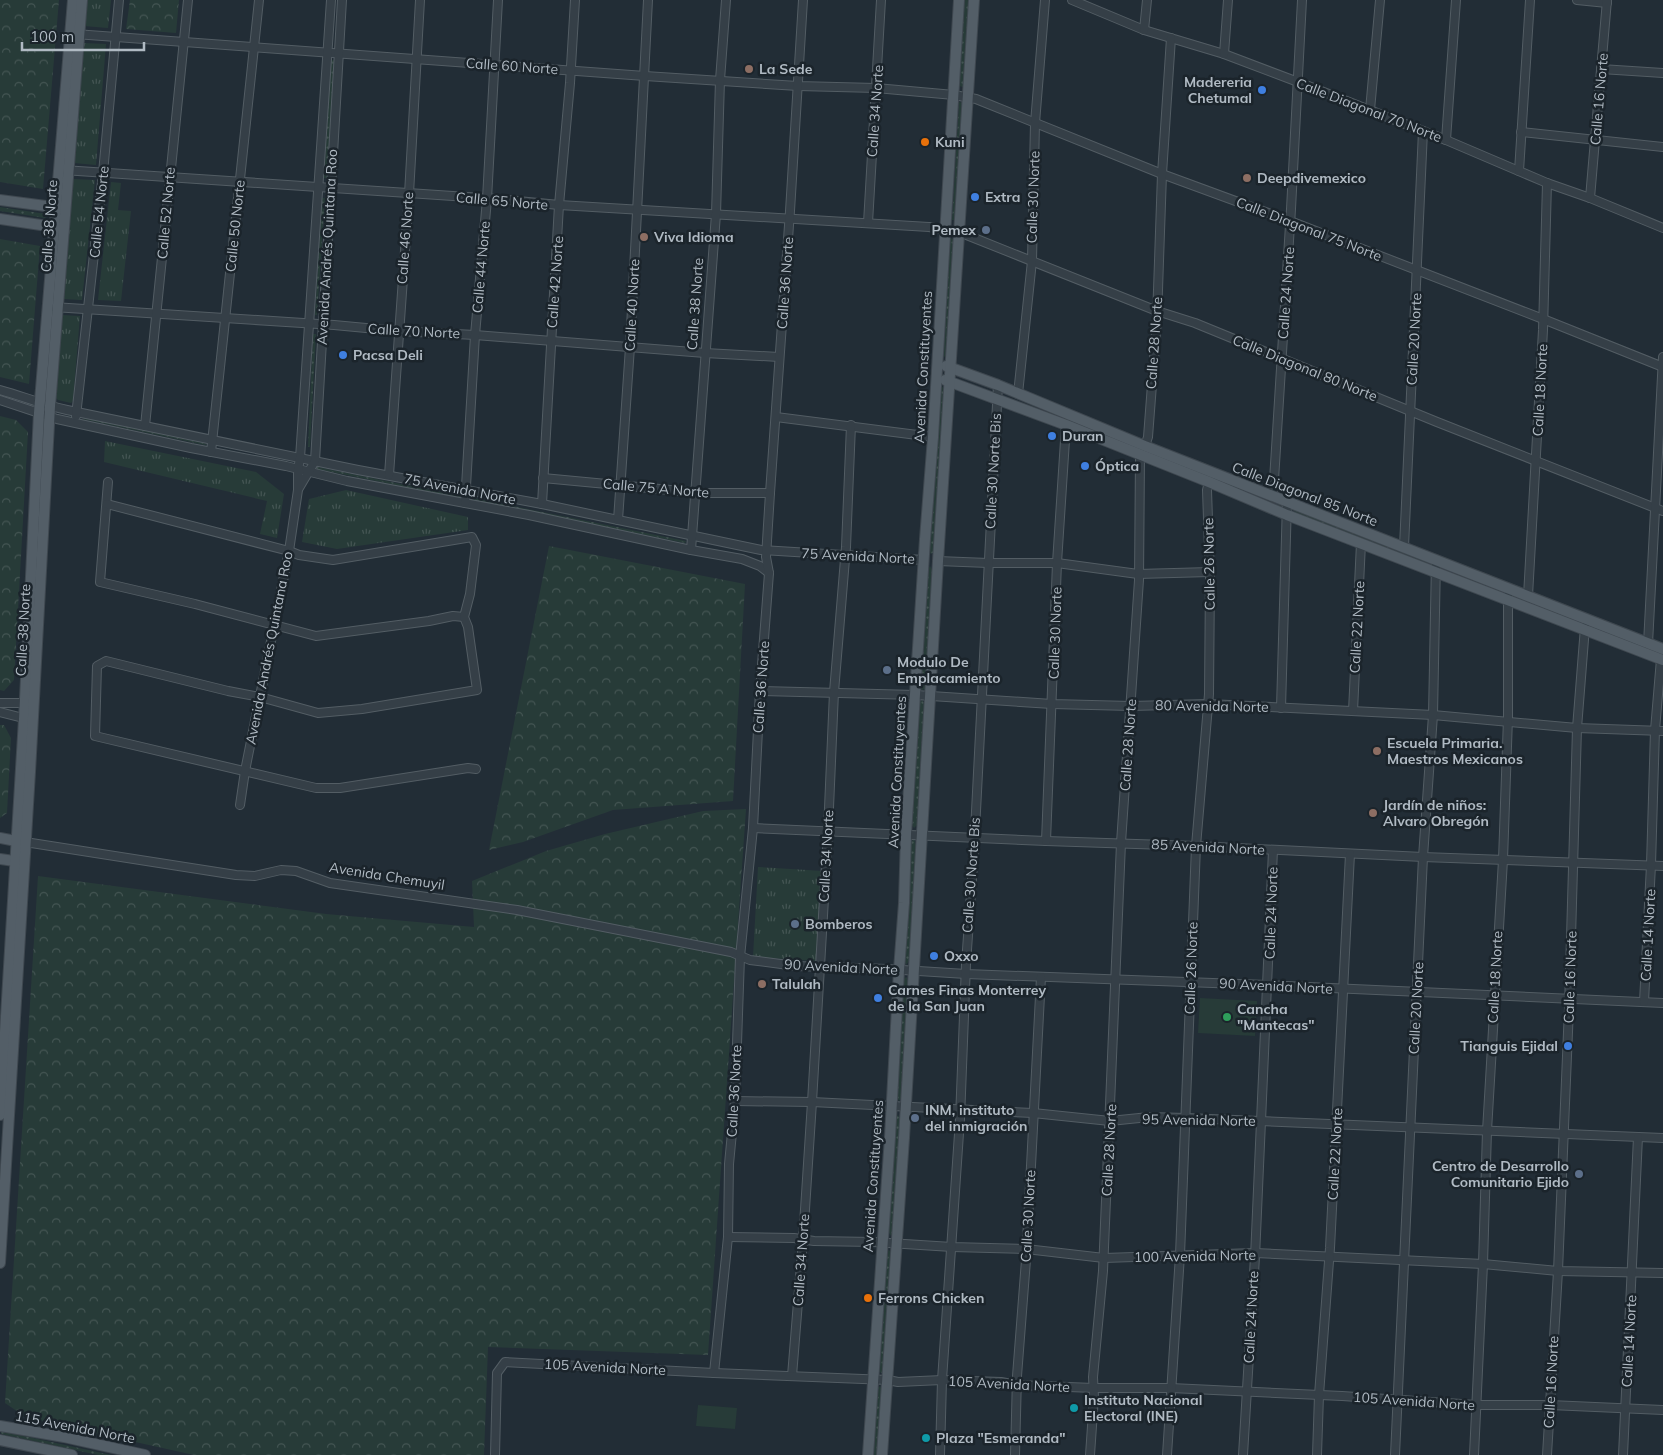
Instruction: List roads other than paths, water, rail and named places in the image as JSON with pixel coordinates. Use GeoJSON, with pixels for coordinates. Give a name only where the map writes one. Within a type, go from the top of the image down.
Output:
{"type":"FeatureCollection","features":[{"type":"Feature","properties":{"kind":"main road","name":"Calle 38 Norte"},"geometry":{"type":"LineString","coordinates":[[28,703],[50,417],[45,404],[74,34],[73,0]]}},
{"type":"Feature","properties":{"kind":"main road","name":"Calle 38 Norte"},"geometry":{"type":"LineString","coordinates":[[74,34],[82,0]]}},
{"type":"Feature","properties":{"kind":"main road","name":"Avenida Constituyentes"},"geometry":{"type":"LineString","coordinates":[[868,1455],[892,1106],[904,903],[906,834],[938,362],[959,0]]}},
{"type":"Feature","properties":{"kind":"main road","name":"Avenida Constituyentes"},"geometry":{"type":"LineString","coordinates":[[882,1455],[897,1244],[974,0]]}},
{"type":"Feature","properties":{"kind":"main road"},"geometry":{"type":"LineString","coordinates":[[0,200],[60,208]]}},
{"type":"Feature","properties":{"kind":"main road"},"geometry":{"type":"LineString","coordinates":[[0,219],[59,228]]}},
{"type":"Feature","properties":{"kind":"main road","name":"Calle Diagonal 85 Norte"},"geometry":{"type":"LineString","coordinates":[[938,362],[998,385],[1143,450],[1209,482],[1287,515],[1507,601],[1648,644],[1662,656]]}},
{"type":"Feature","properties":{"kind":"main road","name":"Calle Diagonal 85 Norte"},"geometry":{"type":"LineString","coordinates":[[937,377],[1066,425],[1273,496],[1528,596],[1585,625],[1662,656]]}},
{"type":"Feature","properties":{"kind":"main road","name":"Calle 38 Norte"},"geometry":{"type":"LineString","coordinates":[[0,1263],[3,1106],[28,719],[39,413],[45,404]]}},
{"type":"Feature","properties":{"kind":"main road","name":"Avenida Chemuyil"},"geometry":{"type":"LineString","coordinates":[[0,838],[20,841]]}},
{"type":"Feature","properties":{"kind":"main road"},"geometry":{"type":"LineString","coordinates":[[0,859],[19,861]]}},
{"type":"Feature","properties":{"kind":"main road","name":"115 Avenida Norte"},"geometry":{"type":"LineString","coordinates":[[0,1426],[64,1437],[145,1455]]}},
{"type":"Feature","properties":{"kind":"main road","name":"115 Avenida Norte"},"geometry":{"type":"LineString","coordinates":[[0,1440],[72,1455]]}},
{"type":"Feature","properties":{"kind":"street","name":"Calle 54 Norte"},"geometry":{"type":"LineString","coordinates":[[75,423],[103,173],[119,0]]}},
{"type":"Feature","properties":{"kind":"street","name":"Calle 52 Norte"},"geometry":{"type":"LineString","coordinates":[[145,426],[188,0]]}},
{"type":"Feature","properties":{"kind":"street","name":"Calle 50 Norte"},"geometry":{"type":"LineString","coordinates":[[211,452],[259,0]]}},
{"type":"Feature","properties":{"kind":"street","name":"Avenida Andrés Quintana Roo"},"geometry":{"type":"LineString","coordinates":[[240,805],[273,624],[289,551],[298,490],[331,0]]}},
{"type":"Feature","properties":{"kind":"street","name":"Avenida Andrés Quintana Roo"},"geometry":{"type":"LineString","coordinates":[[298,490],[315,461],[342,0]]}},
{"type":"Feature","properties":{"kind":"street","name":"Calle 46 Norte"},"geometry":{"type":"LineString","coordinates":[[389,475],[409,194],[420,0]]}},
{"type":"Feature","properties":{"kind":"street","name":"Calle 44 Norte"},"geometry":{"type":"LineString","coordinates":[[465,503],[498,0]]}},
{"type":"Feature","properties":{"kind":"street","name":"Calle 42 Norte"},"geometry":{"type":"LineString","coordinates":[[542,504],[559,205],[574,0]]}},
{"type":"Feature","properties":{"kind":"street","name":"Calle 40 Norte"},"geometry":{"type":"LineString","coordinates":[[618,520],[630,346],[648,0]]}},
{"type":"Feature","properties":{"kind":"street","name":"Calle 38 Norte"},"geometry":{"type":"LineString","coordinates":[[691,550],[716,214],[720,80],[726,0]]}},
{"type":"Feature","properties":{"kind":"street","name":"Calle 36 Norte"},"geometry":{"type":"LineString","coordinates":[[714,1373],[728,1237],[729,1164],[735,1101],[740,957],[753,828],[760,691],[769,574],[767,551],[770,493],[790,218],[803,0]]}},
{"type":"Feature","properties":{"kind":"street","name":"Calle 34 Norte"},"geometry":{"type":"LineString","coordinates":[[868,222],[881,0]]}},
{"type":"Feature","properties":{"kind":"street","name":"Calle 30 Norte"},"geometry":{"type":"LineString","coordinates":[[1018,394],[1032,261],[1035,123],[1045,0]]}},
{"type":"Feature","properties":{"kind":"street","name":"Calle Diagonal 70 Norte"},"geometry":{"type":"LineString","coordinates":[[1072,0],[1144,30],[1224,54],[1298,82],[1663,228]]}},
{"type":"Feature","properties":{"kind":"street"},"geometry":{"type":"LineString","coordinates":[[1144,30],[1147,0]]}},
{"type":"Feature","properties":{"kind":"street"},"geometry":{"type":"LineString","coordinates":[[1224,54],[1228,0]]}},
{"type":"Feature","properties":{"kind":"street","name":"Calle 24 Norte"},"geometry":{"type":"LineString","coordinates":[[1273,496],[1302,0]]}},
{"type":"Feature","properties":{"kind":"street"},"geometry":{"type":"LineString","coordinates":[[1370,110],[1380,0]]}},
{"type":"Feature","properties":{"kind":"street"},"geometry":{"type":"LineString","coordinates":[[1446,140],[1456,0]]}},
{"type":"Feature","properties":{"kind":"street"},"geometry":{"type":"LineString","coordinates":[[1519,171],[1530,0]]}},
{"type":"Feature","properties":{"kind":"street"},"geometry":{"type":"LineString","coordinates":[[1578,0],[1607,2]]}},
{"type":"Feature","properties":{"kind":"street","name":"Calle 16 Norte"},"geometry":{"type":"LineString","coordinates":[[1590,198],[1607,2]]}},
{"type":"Feature","properties":{"kind":"street","name":"Calle 60 Norte"},"geometry":{"type":"LineString","coordinates":[[74,34],[645,76],[798,86],[876,88],[954,95]]}},
{"type":"Feature","properties":{"kind":"street","name":"Calle 28 Norte"},"geometry":{"type":"LineString","coordinates":[[1090,1455],[1093,1377],[1104,1258],[1121,844],[1131,706],[1143,450],[1148,437],[1157,311],[1162,174],[1171,38]]}},
{"type":"Feature","properties":{"kind":"street"},"geometry":{"type":"LineString","coordinates":[[1601,69],[1663,73]]}},
{"type":"Feature","properties":{"kind":"street","name":"Calle Diagonal 75 Norte"},"geometry":{"type":"LineString","coordinates":[[954,95],[976,99],[1162,174],[1418,270],[1662,367]]}},
{"type":"Feature","properties":{"kind":"street","name":"Calle 20 Norte"},"geometry":{"type":"LineString","coordinates":[[1404,547],[1423,131]]}},
{"type":"Feature","properties":{"kind":"street"},"geometry":{"type":"LineString","coordinates":[[1522,132],[1663,147]]}},
{"type":"Feature","properties":{"kind":"street","name":"Calle 65 Norte"},"geometry":{"type":"LineString","coordinates":[[63,170],[559,205],[868,222],[945,229]]}},
{"type":"Feature","properties":{"kind":"street","name":"Calle 18 Norte"},"geometry":{"type":"LineString","coordinates":[[1528,596],[1544,319],[1547,183]]}},
{"type":"Feature","properties":{"kind":"street","name":"Calle Diagonal 80 Norte"},"geometry":{"type":"LineString","coordinates":[[945,229],[959,232],[1157,311],[1195,323],[1411,412],[1659,509]]}},
{"type":"Feature","properties":{"kind":"street","name":"Calle 70 Norte"},"geometry":{"type":"LineString","coordinates":[[53,307],[398,331],[476,334],[551,342],[779,357]]}},
{"type":"Feature","properties":{"kind":"street"},"geometry":{"type":"LineString","coordinates":[[1648,644],[1659,509],[1663,357]]}},
{"type":"Feature","properties":{"kind":"street","name":"Calle 30 Norte Bis"},"geometry":{"type":"LineString","coordinates":[[940,1455],[942,1380],[960,1110],[998,385]]}},
{"type":"Feature","properties":{"kind":"street","name":"75 Avenida Norte"},"geometry":{"type":"LineString","coordinates":[[0,390],[77,412],[315,461],[542,504],[767,551],[924,560]]}},
{"type":"Feature","properties":{"kind":"street","name":"75 Avenida Norte"},"geometry":{"type":"LineString","coordinates":[[0,400],[50,417],[75,423],[742,559],[760,566],[769,574]]}},
{"type":"Feature","properties":{"kind":"street"},"geometry":{"type":"LineString","coordinates":[[776,417],[933,437]]}},
{"type":"Feature","properties":{"kind":"street","name":"Calle 30 Norte"},"geometry":{"type":"LineString","coordinates":[[1046,841],[1057,563],[1066,425]]}},
{"type":"Feature","properties":{"kind":"street","name":"Calle 34 Norte"},"geometry":{"type":"LineString","coordinates":[[792,1376],[812,1102],[834,692],[845,556],[852,426]]}},
{"type":"Feature","properties":{"kind":"street","name":"Calle 75 A Norte"},"geometry":{"type":"LineString","coordinates":[[543,478],[695,492],[770,493]]}},
{"type":"Feature","properties":{"kind":"street"},"geometry":{"type":"LineString","coordinates":[[108,482],[100,582],[195,604],[316,636],[453,616],[464,618]]}},
{"type":"Feature","properties":{"kind":"street","name":"Calle 26 Norte"},"geometry":{"type":"LineString","coordinates":[[1167,1455],[1180,1255],[1196,846],[1208,704],[1210,572],[1207,490],[1209,482]]}},
{"type":"Feature","properties":{"kind":"street"},"geometry":{"type":"LineString","coordinates":[[1281,708],[1287,502]]}},
{"type":"Feature","properties":{"kind":"street"},"geometry":{"type":"LineString","coordinates":[[107,504],[299,555],[333,560],[472,537],[476,545],[470,594],[464,618],[468,627],[476,690],[318,713],[260,697],[106,661],[97,666],[95,736],[316,788],[340,788],[429,773],[468,768],[476,769]]}},
{"type":"Feature","properties":{"kind":"street","name":"Calle 22 Norte"},"geometry":{"type":"LineString","coordinates":[[1353,711],[1362,543]]}},
{"type":"Feature","properties":{"kind":"street"},"geometry":{"type":"LineString","coordinates":[[938,560],[988,563],[1057,563],[1138,574],[1210,572]]}},
{"type":"Feature","properties":{"kind":"street","name":"Calle 20 Norte"},"geometry":{"type":"LineString","coordinates":[[1395,1455],[1423,857],[1434,715],[1436,561]]}},
{"type":"Feature","properties":{"kind":"street","name":"Calle 18 Norte"},"geometry":{"type":"LineString","coordinates":[[1474,1455],[1484,1264],[1487,1131],[1502,860],[1507,722],[1508,589]]}},
{"type":"Feature","properties":{"kind":"street","name":"Calle 16 Norte"},"geometry":{"type":"LineString","coordinates":[[1547,1455],[1558,1271],[1570,1000],[1577,728],[1585,625]]}},
{"type":"Feature","properties":{"kind":"street","name":"Calle 14 Norte"},"geometry":{"type":"LineString","coordinates":[[1644,1002],[1662,656]]}},
{"type":"Feature","properties":{"kind":"street","name":"80 Avenida Norte"},"geometry":{"type":"LineString","coordinates":[[760,691],[930,695],[1052,704],[1131,706],[1208,704],[1434,715],[1577,728],[1659,730]]}},
{"type":"Feature","properties":{"kind":"street"},"geometry":{"type":"LineString","coordinates":[[0,704],[28,703]]}},
{"type":"Feature","properties":{"kind":"street"},"geometry":{"type":"LineString","coordinates":[[0,712],[28,719]]}},
{"type":"Feature","properties":{"kind":"street","name":"85 Avenida Norte"},"geometry":{"type":"LineString","coordinates":[[753,828],[1574,864],[1663,866]]}},
{"type":"Feature","properties":{"kind":"street","name":"Avenida Chemuyil"},"geometry":{"type":"LineString","coordinates":[[20,841],[236,875],[255,876],[281,870],[296,871],[330,883],[517,910],[732,952],[740,957]]}},
{"type":"Feature","properties":{"kind":"street","name":"Calle 24 Norte"},"geometry":{"type":"LineString","coordinates":[[1243,1455],[1262,1122],[1273,850]]}},
{"type":"Feature","properties":{"kind":"street","name":"Calle 22 Norte"},"geometry":{"type":"LineString","coordinates":[[1317,1455],[1319,1395],[1330,1257],[1350,854]]}},
{"type":"Feature","properties":{"kind":"street","name":"90 Avenida Norte"},"geometry":{"type":"LineString","coordinates":[[740,957],[796,966],[1663,1003]]}},
{"type":"Feature","properties":{"kind":"street","name":"Calle 30 Norte"},"geometry":{"type":"LineString","coordinates":[[1015,1455],[1017,1385],[1041,977]]}},
{"type":"Feature","properties":{"kind":"street","name":"95 Avenida Norte"},"geometry":{"type":"LineString","coordinates":[[735,1101],[812,1102],[1033,1113],[1110,1122],[1149,1117],[1186,1118],[1663,1138]]}},
{"type":"Feature","properties":{"kind":"street","name":"Calle 14 Norte"},"geometry":{"type":"LineString","coordinates":[[1623,1455],[1638,1138]]}},
{"type":"Feature","properties":{"kind":"street","name":"100 Avenida Norte"},"geometry":{"type":"LineString","coordinates":[[728,1237],[1026,1249],[1104,1258],[1255,1253],[1484,1264],[1558,1271],[1663,1273]]}},
{"type":"Feature","properties":{"kind":"street","name":"105 Avenida Norte"},"geometry":{"type":"LineString","coordinates":[[495,1455],[496,1373],[506,1362],[898,1382],[942,1380],[1094,1388],[1171,1388],[1398,1399],[1476,1405],[1550,1405],[1663,1410]]}},
{"type":"Feature","properties":{"kind":"place","name":"La Sede"},"geometry":{"type":"Point","coordinates":[749,69]}},
{"type":"Feature","properties":{"kind":"place","name":"Madereria Chetumal"},"geometry":{"type":"Point","coordinates":[1262,90]}},
{"type":"Feature","properties":{"kind":"place","name":"Kuni"},"geometry":{"type":"Point","coordinates":[925,142]}},
{"type":"Feature","properties":{"kind":"place","name":"Deepdivemexico"},"geometry":{"type":"Point","coordinates":[1247,178]}},
{"type":"Feature","properties":{"kind":"place","name":"Extra"},"geometry":{"type":"Point","coordinates":[975,197]}},
{"type":"Feature","properties":{"kind":"place","name":"Pemex"},"geometry":{"type":"Point","coordinates":[986,230]}},
{"type":"Feature","properties":{"kind":"place","name":"Viva Idioma"},"geometry":{"type":"Point","coordinates":[644,237]}},
{"type":"Feature","properties":{"kind":"place","name":"Pacsa Deli"},"geometry":{"type":"Point","coordinates":[343,355]}},
{"type":"Feature","properties":{"kind":"place","name":"Duran"},"geometry":{"type":"Point","coordinates":[1052,436]}},
{"type":"Feature","properties":{"kind":"place","name":"Óptica"},"geometry":{"type":"Point","coordinates":[1085,466]}},
{"type":"Feature","properties":{"kind":"place","name":"Modulo De Emplacamiento"},"geometry":{"type":"Point","coordinates":[887,670]}},
{"type":"Feature","properties":{"kind":"place","name":"Escuela Primaria. Maestros Mexicanos"},"geometry":{"type":"Point","coordinates":[1377,751]}},
{"type":"Feature","properties":{"kind":"place","name":"Jardín de niños: Alvaro Obregón"},"geometry":{"type":"Point","coordinates":[1373,813]}},
{"type":"Feature","properties":{"kind":"place","name":"Bomberos"},"geometry":{"type":"Point","coordinates":[795,924]}},
{"type":"Feature","properties":{"kind":"place","name":"Oxxo"},"geometry":{"type":"Point","coordinates":[934,956]}},
{"type":"Feature","properties":{"kind":"place","name":"Talulah"},"geometry":{"type":"Point","coordinates":[762,984]}},
{"type":"Feature","properties":{"kind":"place","name":"Carnes Finas Monterrey de la San Juan"},"geometry":{"type":"Point","coordinates":[878,998]}},
{"type":"Feature","properties":{"kind":"place","name":"Cancha \"Mantecas\""},"geometry":{"type":"Point","coordinates":[1227,1017]}},
{"type":"Feature","properties":{"kind":"place","name":"Tianguis Ejidal"},"geometry":{"type":"Point","coordinates":[1568,1046]}},
{"type":"Feature","properties":{"kind":"place","name":"INM, instituto del inmigración"},"geometry":{"type":"Point","coordinates":[915,1118]}},
{"type":"Feature","properties":{"kind":"place","name":"Centro de Desarrollo Comunitario Ejido"},"geometry":{"type":"Point","coordinates":[1579,1174]}},
{"type":"Feature","properties":{"kind":"place","name":"Ferrons Chicken"},"geometry":{"type":"Point","coordinates":[868,1298]}},
{"type":"Feature","properties":{"kind":"place","name":"Instituto Nacional Electoral (INE)"},"geometry":{"type":"Point","coordinates":[1074,1408]}},
{"type":"Feature","properties":{"kind":"place","name":"Plaza \"Esmeranda\""},"geometry":{"type":"Point","coordinates":[926,1438]}}]}
